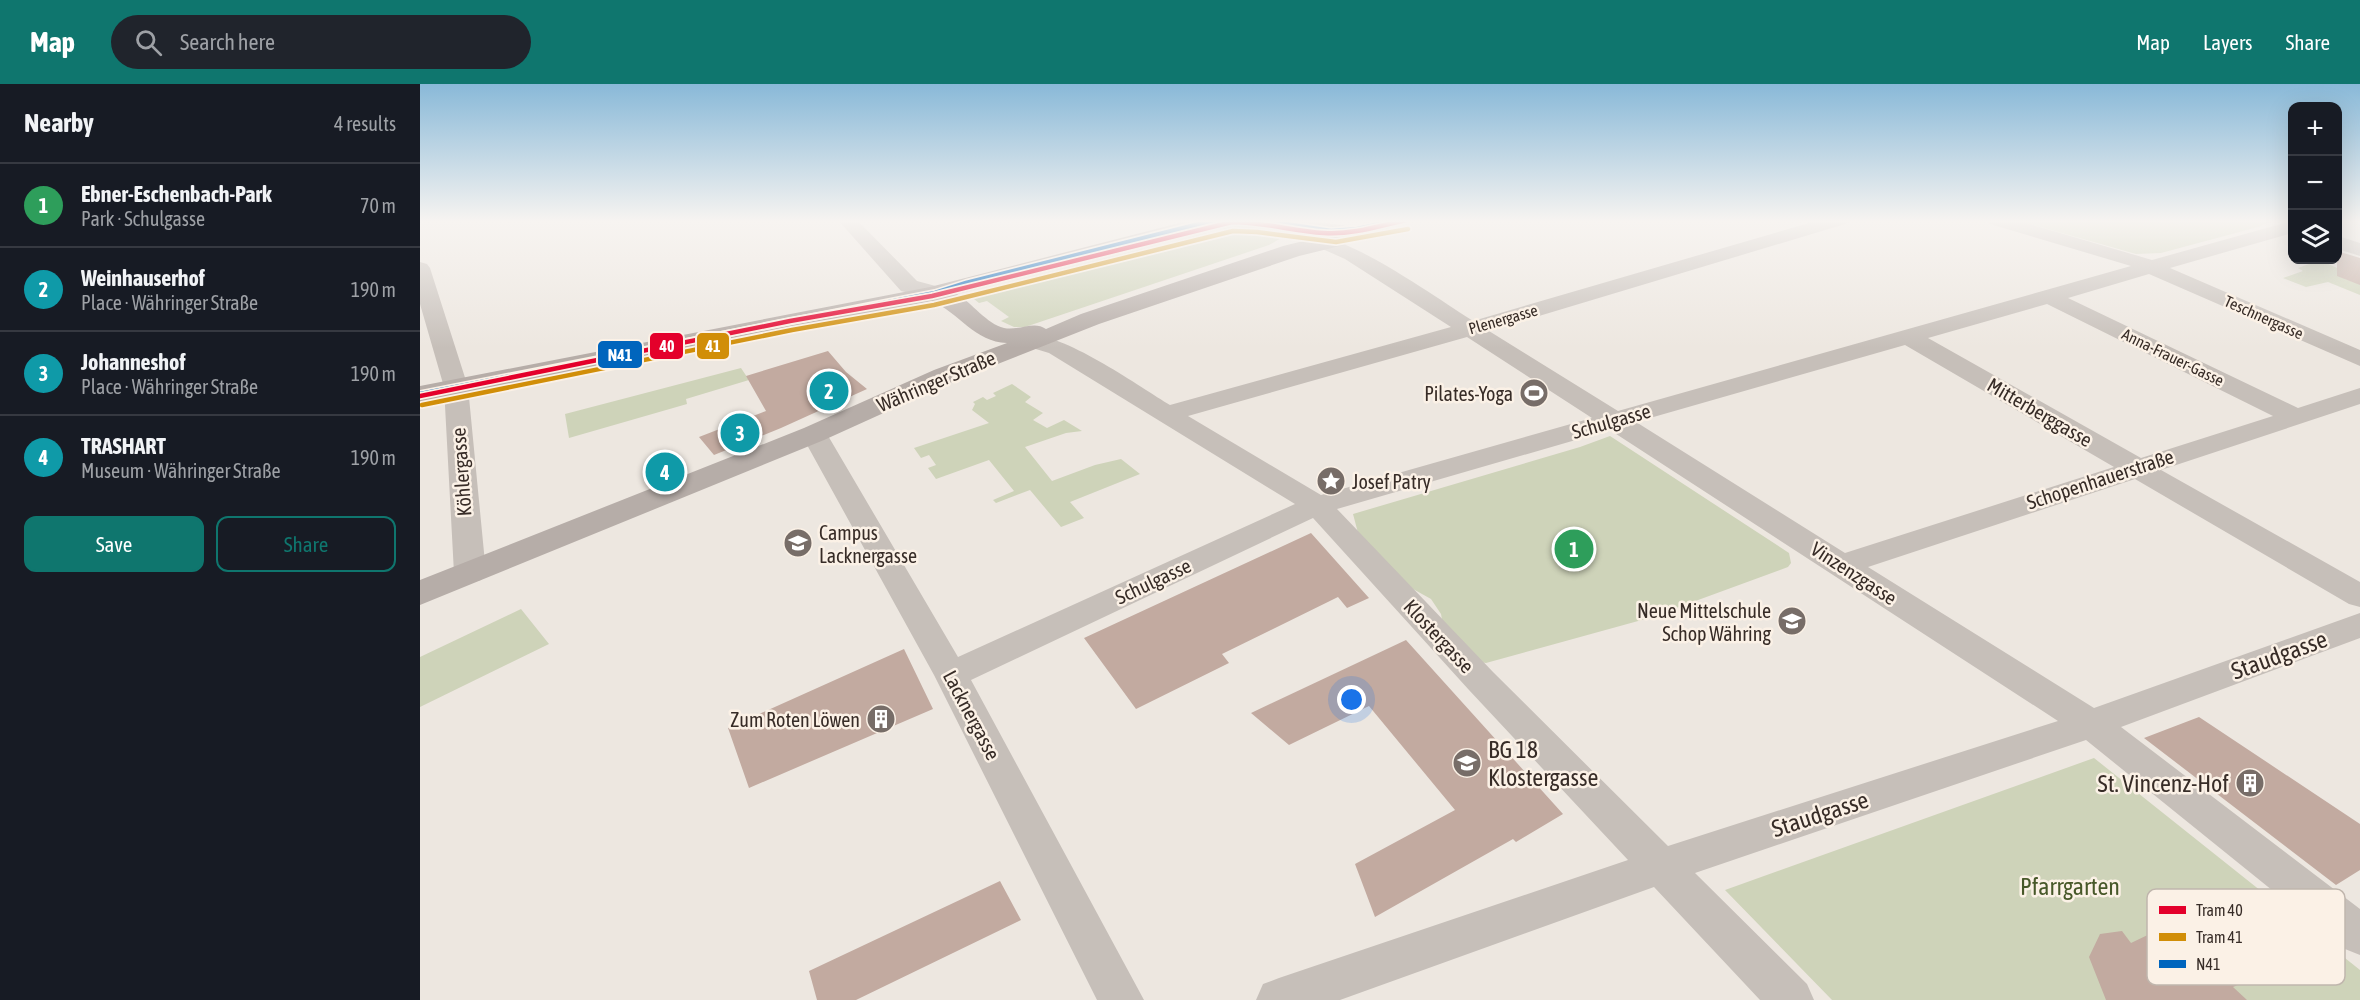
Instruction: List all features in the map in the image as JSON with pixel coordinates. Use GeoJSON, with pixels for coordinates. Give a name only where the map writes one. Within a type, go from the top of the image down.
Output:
{"type":"FeatureCollection","features":[{"type":"Feature","properties":{"kind":"main road"},"geometry":{"type":"LineString","coordinates":[[420,394],[935,293],[1046,263]]}},
{"type":"Feature","properties":{"kind":"main road","name":"Währinger Straße"},"geometry":{"type":"LineString","coordinates":[[420,592],[814,434],[943,376],[1090,319],[1256,263]]}},
{"type":"Feature","properties":{"kind":"main road"},"geometry":{"type":"LineString","coordinates":[[935,293],[947,297],[988,331],[1004,337],[1014,337],[1090,319]]}},
{"type":"Feature","properties":{"kind":"street"},"geometry":{"type":"LineString","coordinates":[[888,263],[909,286],[935,293]]}},
{"type":"Feature","properties":{"kind":"street","name":"Vinzenzgasse"},"geometry":{"type":"LineString","coordinates":[[1364,263],[2091,724],[2301,889]]}},
{"type":"Feature","properties":{"kind":"street","name":"Plenergasse"},"geometry":{"type":"LineString","coordinates":[[1166,414],[1470,329],[1694,263]]}},
{"type":"Feature","properties":{"kind":"street","name":"Teschnergasse"},"geometry":{"type":"LineString","coordinates":[[2140,263],[2360,359]]}},
{"type":"Feature","properties":{"kind":"street","name":"Schulgasse"},"geometry":{"type":"LineString","coordinates":[[951,675],[1317,505],[2165,263]]}},
{"type":"Feature","properties":{"kind":"street","name":"Köhlergasse"},"geometry":{"type":"LineString","coordinates":[[420,268],[456,387],[470,573]]}},
{"type":"Feature","properties":{"kind":"street","name":"Anna-Frauer-Gasse"},"geometry":{"type":"LineString","coordinates":[[2050,297],[2296,417]]}},
{"type":"Feature","properties":{"kind":"street","name":"Mitterberggasse"},"geometry":{"type":"LineString","coordinates":[[1907,336],[2360,596]]}},
{"type":"Feature","properties":{"kind":"street","name":"Klostergasse"},"geometry":{"type":"LineString","coordinates":[[1035,341],[1057,348],[1317,505],[1481,681],[1791,1000]]}},
{"type":"Feature","properties":{"kind":"street","name":"Schopenhauerstraße"},"geometry":{"type":"LineString","coordinates":[[1841,565],[2136,467],[2360,396]]}},
{"type":"Feature","properties":{"kind":"street","name":"Lacknergasse"},"geometry":{"type":"LineString","coordinates":[[814,434],[951,675],[1121,1000]]}},
{"type":"Feature","properties":{"kind":"street","name":"Staudgasse"},"geometry":{"type":"LineString","coordinates":[[1279,1000],[1663,866],[2091,724],[2360,625]]}},
{"type":"Feature","properties":{"kind":"street","name":"Vinzenzgasse"},"geometry":{"type":"LineString","coordinates":[[2345,923],[2360,935]]}},
{"type":"Feature","properties":{"kind":"green space"},"geometry":{"type":"Polygon","coordinates":[[[1088,263],[1216,263],[1025,327],[1014,327],[1001,321],[1009,317],[987,301],[979,303],[969,295],[972,292],[1088,263]]]}},
{"type":"Feature","properties":{"kind":"green space"},"geometry":{"type":"Polygon","coordinates":[[[2309,264],[2328,264],[2354,276],[2345,279],[2360,284],[2360,295],[2328,282],[2306,287],[2283,278],[2303,271],[2298,268],[2309,264]]]}},
{"type":"Feature","properties":{"kind":"green space"},"geometry":{"type":"Polygon","coordinates":[[[741,368],[749,380],[686,399],[687,404],[569,438],[565,414],[741,368]]]}},
{"type":"Feature","properties":{"kind":"green space"},"geometry":{"type":"Polygon","coordinates":[[[1012,384],[1031,397],[1025,402],[1043,413],[1033,420],[1047,428],[1064,420],[1082,431],[1066,433],[1025,447],[1052,481],[1095,465],[1121,459],[1140,474],[1070,502],[1084,518],[1061,527],[1030,490],[996,503],[993,500],[1014,491],[989,460],[936,479],[928,468],[936,465],[929,455],[921,458],[914,448],[989,423],[972,410],[975,404],[973,402],[983,397],[987,400],[996,396],[993,393],[1012,384]]]}},
{"type":"Feature","properties":{"kind":"green space"},"geometry":{"type":"Polygon","coordinates":[[[1610,436],[1789,553],[1791,563],[1788,567],[1649,618],[1486,663],[1474,661],[1443,625],[1441,614],[1431,599],[1413,589],[1361,544],[1353,514],[1580,447],[1610,436]]]}},
{"type":"Feature","properties":{"kind":"green space"},"geometry":{"type":"Polygon","coordinates":[[[521,609],[549,644],[420,707],[420,657],[521,609]]]}},
{"type":"Feature","properties":{"kind":"green space","name":"Pfarrgarten"},"geometry":{"type":"Polygon","coordinates":[[[2094,758],[2258,889],[2147,889],[2147,985],[2345,985],[2345,958],[2360,970],[2360,1000],[1832,1000],[1725,890],[2094,758]]]}},
{"type":"Feature","properties":{"kind":"building"},"geometry":{"type":"Polygon","coordinates":[[[2360,263],[2360,285],[2337,276],[2337,264],[2360,263]]]}},
{"type":"Feature","properties":{"kind":"building"},"geometry":{"type":"Polygon","coordinates":[[[828,351],[846,372],[867,389],[714,455],[699,437],[766,411],[746,376],[828,351]]]}},
{"type":"Feature","properties":{"kind":"building"},"geometry":{"type":"Polygon","coordinates":[[[1311,533],[1369,598],[1347,608],[1338,597],[1222,654],[1229,663],[1136,709],[1084,638],[1311,533]]]}},
{"type":"Feature","properties":{"kind":"building","name":"BG 18 Klostergasse"},"geometry":{"type":"Polygon","coordinates":[[[1406,640],[1563,814],[1516,842],[1513,839],[1375,917],[1355,864],[1455,810],[1369,706],[1289,745],[1251,713],[1406,640]]]}},
{"type":"Feature","properties":{"kind":"building","name":"Zum Roten Löwen"},"geometry":{"type":"Polygon","coordinates":[[[904,649],[933,709],[749,788],[728,728],[904,649]]]}},
{"type":"Feature","properties":{"kind":"building","name":"St. Vincenz-Hof"},"geometry":{"type":"Polygon","coordinates":[[[2199,717],[2360,824],[2360,870],[2336,885],[2144,738],[2199,717]]]}},
{"type":"Feature","properties":{"kind":"building"},"geometry":{"type":"Polygon","coordinates":[[[1000,881],[1021,920],[856,1000],[817,1000],[809,971],[1000,881]]]}},
{"type":"Feature","properties":{"kind":"building"},"geometry":{"type":"Polygon","coordinates":[[[2122,931],[2131,943],[2147,935],[2147,985],[2238,985],[2233,987],[2247,1000],[2106,1000],[2089,957],[2100,934],[2122,931]]]}},
{"type":"Feature","properties":{"kind":"tram line","name":"40"},"geometry":{"type":"LineString","coordinates":[[420,396],[790,321],[932,296],[1067,263]]}},
{"type":"Feature","properties":{"kind":"tram line","name":"41"},"geometry":{"type":"LineString","coordinates":[[422,405],[792,330],[934,305],[1105,263]]}},
{"type":"Feature","properties":{"kind":"transit line","name":"N41"},"geometry":{"type":"LineString","coordinates":[[420,394],[935,293],[1046,263]]}},
{"type":"Feature","properties":{"kind":"place","name":"Weinhauserhof"},"geometry":{"type":"Point","coordinates":[829,391]}},
{"type":"Feature","properties":{"kind":"place","name":"Pilates-Yoga"},"geometry":{"type":"Point","coordinates":[1534,393]}},
{"type":"Feature","properties":{"kind":"place","name":"Johanneshof"},"geometry":{"type":"Point","coordinates":[740,433]}},
{"type":"Feature","properties":{"kind":"place","name":"TRASHART"},"geometry":{"type":"Point","coordinates":[665,472]}},
{"type":"Feature","properties":{"kind":"place","name":"Josef Patry"},"geometry":{"type":"Point","coordinates":[1331,481]}},
{"type":"Feature","properties":{"kind":"place","name":"Campus Lacknergasse"},"geometry":{"type":"Point","coordinates":[798,543]}},
{"type":"Feature","properties":{"kind":"place","name":"Ebner-Eschenbach-Park"},"geometry":{"type":"Point","coordinates":[1574,549]}},
{"type":"Feature","properties":{"kind":"place","name":"Neue Mittelschule Schop Währing"},"geometry":{"type":"Point","coordinates":[1792,621]}},
{"type":"Feature","properties":{"kind":"place","name":"Zum Roten Löwen"},"geometry":{"type":"Point","coordinates":[881,719]}},
{"type":"Feature","properties":{"kind":"place","name":"BG 18 Klostergasse"},"geometry":{"type":"Point","coordinates":[1467,763]}},
{"type":"Feature","properties":{"kind":"place","name":"St. Vincenz-Hof"},"geometry":{"type":"Point","coordinates":[2250,783]}}]}
